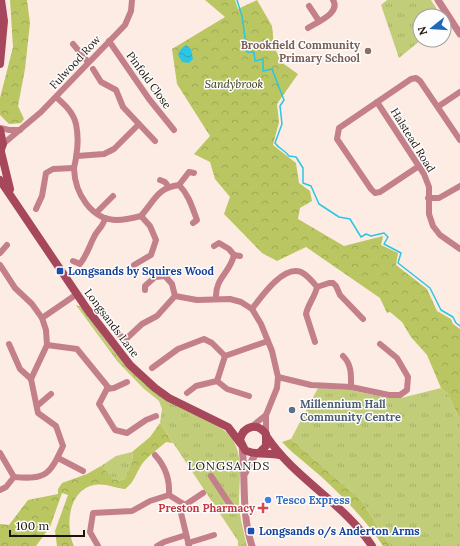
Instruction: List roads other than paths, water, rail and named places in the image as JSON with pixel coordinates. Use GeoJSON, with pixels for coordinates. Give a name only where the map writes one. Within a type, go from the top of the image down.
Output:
{"type":"FeatureCollection","features":[{"type":"Feature","properties":{"kind":"main road"},"geometry":{"type":"LineString","coordinates":[[0,64],[4,21],[1,0]]}},
{"type":"Feature","properties":{"kind":"main road"},"geometry":{"type":"LineString","coordinates":[[0,129],[4,172],[13,197]]}},
{"type":"Feature","properties":{"kind":"main road"},"geometry":{"type":"LineString","coordinates":[[0,180],[13,197]]}},
{"type":"Feature","properties":{"kind":"main road","name":"Longsands Lane"},"geometry":{"type":"LineString","coordinates":[[13,197],[77,294],[121,354],[142,377],[175,401],[228,427],[249,428]]}},
{"type":"Feature","properties":{"kind":"main road","name":"Longsands Lane"},"geometry":{"type":"LineString","coordinates":[[228,427],[242,445]]}},
{"type":"Feature","properties":{"kind":"main road"},"geometry":{"type":"LineString","coordinates":[[279,454],[248,452],[242,445],[241,435],[249,428],[260,427],[279,454],[349,518],[372,546]]}},
{"type":"Feature","properties":{"kind":"main road"},"geometry":{"type":"LineString","coordinates":[[258,453],[266,446],[267,435]]}},
{"type":"Feature","properties":{"kind":"street","name":"Fulwood Row"},"geometry":{"type":"LineString","coordinates":[[1,149],[56,97],[125,25],[131,10],[132,0]]}},
{"type":"Feature","properties":{"kind":"street"},"geometry":{"type":"LineString","coordinates":[[308,28],[335,9],[335,3],[333,0]]}},
{"type":"Feature","properties":{"kind":"street"},"geometry":{"type":"LineString","coordinates":[[438,0],[457,24],[460,34]]}},
{"type":"Feature","properties":{"kind":"street"},"geometry":{"type":"LineString","coordinates":[[309,6],[320,21]]}},
{"type":"Feature","properties":{"kind":"street","name":"Pinfold Close"},"geometry":{"type":"LineString","coordinates":[[109,41],[149,99],[174,130]]}},
{"type":"Feature","properties":{"kind":"street"},"geometry":{"type":"LineString","coordinates":[[73,44],[88,62]]}},
{"type":"Feature","properties":{"kind":"street"},"geometry":{"type":"LineString","coordinates":[[93,69],[101,82],[116,90],[123,107],[138,125],[148,132],[155,141]]}},
{"type":"Feature","properties":{"kind":"street"},"geometry":{"type":"LineString","coordinates":[[419,166],[380,192],[375,193],[370,189],[337,139],[339,128],[411,79],[416,78],[420,81],[438,106],[460,140]]}},
{"type":"Feature","properties":{"kind":"street"},"geometry":{"type":"LineString","coordinates":[[438,106],[460,92]]}},
{"type":"Feature","properties":{"kind":"street"},"geometry":{"type":"LineString","coordinates":[[56,97],[69,108],[76,123],[77,156],[74,168],[76,186],[83,200],[91,209],[105,218],[116,220],[141,216],[157,194],[168,186],[179,185],[189,172],[194,173]]}},
{"type":"Feature","properties":{"kind":"street","name":"Halstead Road"},"geometry":{"type":"LineString","coordinates":[[377,102],[419,166],[429,186],[429,214],[433,226],[440,235],[460,249]]}},
{"type":"Feature","properties":{"kind":"street"},"geometry":{"type":"LineString","coordinates":[[77,156],[104,154],[114,149],[138,125]]}},
{"type":"Feature","properties":{"kind":"street"},"geometry":{"type":"LineString","coordinates":[[0,129],[20,130]]}},
{"type":"Feature","properties":{"kind":"street"},"geometry":{"type":"LineString","coordinates":[[36,209],[42,196],[46,173],[53,168],[74,168]]}},
{"type":"Feature","properties":{"kind":"street"},"geometry":{"type":"LineString","coordinates":[[160,180],[165,182],[168,186]]}},
{"type":"Feature","properties":{"kind":"street"},"geometry":{"type":"LineString","coordinates":[[179,185],[186,192],[192,204],[197,220],[193,222]]}},
{"type":"Feature","properties":{"kind":"street"},"geometry":{"type":"LineString","coordinates":[[428,198],[439,198],[460,186]]}},
{"type":"Feature","properties":{"kind":"street"},"geometry":{"type":"LineString","coordinates":[[97,212],[113,196]]}},
{"type":"Feature","properties":{"kind":"street"},"geometry":{"type":"LineString","coordinates":[[134,265],[151,255],[156,240],[150,226],[141,216]]}},
{"type":"Feature","properties":{"kind":"street"},"geometry":{"type":"LineString","coordinates":[[73,261],[80,264],[86,257],[93,238],[104,224],[105,218]]}},
{"type":"Feature","properties":{"kind":"street"},"geometry":{"type":"LineString","coordinates":[[214,246],[219,243],[237,256],[232,265],[218,282],[216,288],[216,298]]}},
{"type":"Feature","properties":{"kind":"street"},"geometry":{"type":"LineString","coordinates":[[0,253],[7,245]]}},
{"type":"Feature","properties":{"kind":"street"},"geometry":{"type":"LineString","coordinates":[[0,265],[14,288],[32,304],[42,318],[46,330],[47,345],[31,379]]}},
{"type":"Feature","properties":{"kind":"street"},"geometry":{"type":"LineString","coordinates":[[252,309],[275,282],[286,274],[294,272],[302,273],[317,287]]}},
{"type":"Feature","properties":{"kind":"street"},"geometry":{"type":"LineString","coordinates":[[145,290],[145,286],[156,278],[167,274],[172,284],[175,296]]}},
{"type":"Feature","properties":{"kind":"street"},"geometry":{"type":"LineString","coordinates":[[317,287],[328,283],[333,283],[340,295],[363,319]]}},
{"type":"Feature","properties":{"kind":"street"},"geometry":{"type":"LineString","coordinates":[[315,342],[306,314],[307,309],[315,297],[317,287]]}},
{"type":"Feature","properties":{"kind":"street"},"geometry":{"type":"LineString","coordinates":[[42,318],[77,294]]}},
{"type":"Feature","properties":{"kind":"street"},"geometry":{"type":"LineString","coordinates":[[175,296],[198,300],[216,298],[241,302],[252,309],[268,341],[278,377],[277,388],[266,415],[267,435]]}},
{"type":"Feature","properties":{"kind":"street"},"geometry":{"type":"LineString","coordinates":[[118,334],[126,338],[142,324],[157,316],[175,296]]}},
{"type":"Feature","properties":{"kind":"street"},"geometry":{"type":"LineString","coordinates":[[152,368],[178,349],[204,339],[212,343],[225,356]]}},
{"type":"Feature","properties":{"kind":"street"},"geometry":{"type":"LineString","coordinates":[[225,356],[268,341]]}},
{"type":"Feature","properties":{"kind":"street"},"geometry":{"type":"LineString","coordinates":[[9,344],[20,369],[31,379],[38,413],[56,426],[63,446],[53,468],[35,479],[14,477]]}},
{"type":"Feature","properties":{"kind":"street"},"geometry":{"type":"LineString","coordinates":[[278,377],[311,384],[352,387],[389,395],[400,395],[407,390],[408,377],[397,358],[380,344]]}},
{"type":"Feature","properties":{"kind":"street"},"geometry":{"type":"LineString","coordinates":[[47,345],[78,349],[108,387],[99,404],[115,430],[127,433],[146,420],[156,416]]}},
{"type":"Feature","properties":{"kind":"street"},"geometry":{"type":"LineString","coordinates":[[217,381],[225,356]]}},
{"type":"Feature","properties":{"kind":"street"},"geometry":{"type":"LineString","coordinates":[[343,356],[348,360],[351,369],[352,387]]}},
{"type":"Feature","properties":{"kind":"street"},"geometry":{"type":"LineString","coordinates":[[187,393],[196,386],[217,381],[228,389],[249,396]]}},
{"type":"Feature","properties":{"kind":"street"},"geometry":{"type":"LineString","coordinates":[[107,389],[114,388],[127,382]]}},
{"type":"Feature","properties":{"kind":"street"},"geometry":{"type":"LineString","coordinates":[[37,406],[51,394]]}},
{"type":"Feature","properties":{"kind":"street"},"geometry":{"type":"LineString","coordinates":[[249,428],[266,415]]}},
{"type":"Feature","properties":{"kind":"street"},"geometry":{"type":"LineString","coordinates":[[242,445],[245,473],[245,522],[252,546]]}},
{"type":"Feature","properties":{"kind":"street"},"geometry":{"type":"LineString","coordinates":[[0,453],[14,477]]}},
{"type":"Feature","properties":{"kind":"street"},"geometry":{"type":"LineString","coordinates":[[245,473],[258,453]]}},
{"type":"Feature","properties":{"kind":"street"},"geometry":{"type":"LineString","coordinates":[[155,455],[162,463],[168,478],[169,495]]}},
{"type":"Feature","properties":{"kind":"street"},"geometry":{"type":"LineString","coordinates":[[58,458],[83,471]]}},
{"type":"Feature","properties":{"kind":"street"},"geometry":{"type":"LineString","coordinates":[[211,476],[231,506],[234,508],[244,509]]}},
{"type":"Feature","properties":{"kind":"street"},"geometry":{"type":"LineString","coordinates":[[0,490],[6,487],[14,477]]}},
{"type":"Feature","properties":{"kind":"street"},"geometry":{"type":"LineString","coordinates":[[203,493],[185,505],[181,513],[181,519],[188,545],[214,533]]}},
{"type":"Feature","properties":{"kind":"street"},"geometry":{"type":"LineString","coordinates":[[87,510],[93,513],[132,511],[150,500],[169,495],[185,505]]}},
{"type":"Feature","properties":{"kind":"street"},"geometry":{"type":"LineString","coordinates":[[93,513],[90,532],[98,546]]}},
{"type":"Feature","properties":{"kind":"street"},"geometry":{"type":"LineString","coordinates":[[157,546],[164,542],[186,535]]}},
{"type":"Feature","properties":{"kind":"water"},"geometry":{"type":"Polygon","coordinates":[[[186,45],[191,49],[193,59],[189,63],[182,62],[178,55],[181,49],[186,45]]]}},
{"type":"Feature","properties":{"kind":"waterway"},"geometry":{"type":"LineString","coordinates":[[237,0],[242,16],[247,52],[254,52],[255,61],[263,59],[263,71],[272,69],[284,100],[280,106],[282,124],[275,143],[289,156],[296,157],[303,168],[303,183],[311,186],[319,204],[339,217],[350,219],[361,237],[366,234],[371,236],[384,233],[388,237],[384,244],[401,253],[398,263],[430,288],[441,310],[453,317],[456,323],[460,326]]}},
{"type":"Feature","properties":{"kind":"place","name":"Brookfield Community Primary School"},"geometry":{"type":"Point","coordinates":[368,51]}},
{"type":"Feature","properties":{"kind":"place","name":"Longsands by Squires Wood"},"geometry":{"type":"Point","coordinates":[60,271]}},
{"type":"Feature","properties":{"kind":"place","name":"Millennium Hall Community Centre"},"geometry":{"type":"Point","coordinates":[292,410]}},
{"type":"Feature","properties":{"kind":"place","name":"Tesco Express"},"geometry":{"type":"Point","coordinates":[268,500]}},
{"type":"Feature","properties":{"kind":"place","name":"Preston Pharmacy"},"geometry":{"type":"Point","coordinates":[263,508]}},
{"type":"Feature","properties":{"kind":"place","name":"Longsands o/s Anderton Arms"},"geometry":{"type":"Point","coordinates":[251,531]}},
{"type":"Feature","properties":{"kind":"district","name":"LONGSANDS"},"geometry":{"type":"Point","coordinates":[229,466]}},
{"type":"Feature","properties":{"kind":"park label","name":"Sandybrook"},"geometry":{"type":"Point","coordinates":[234,84]}}]}
